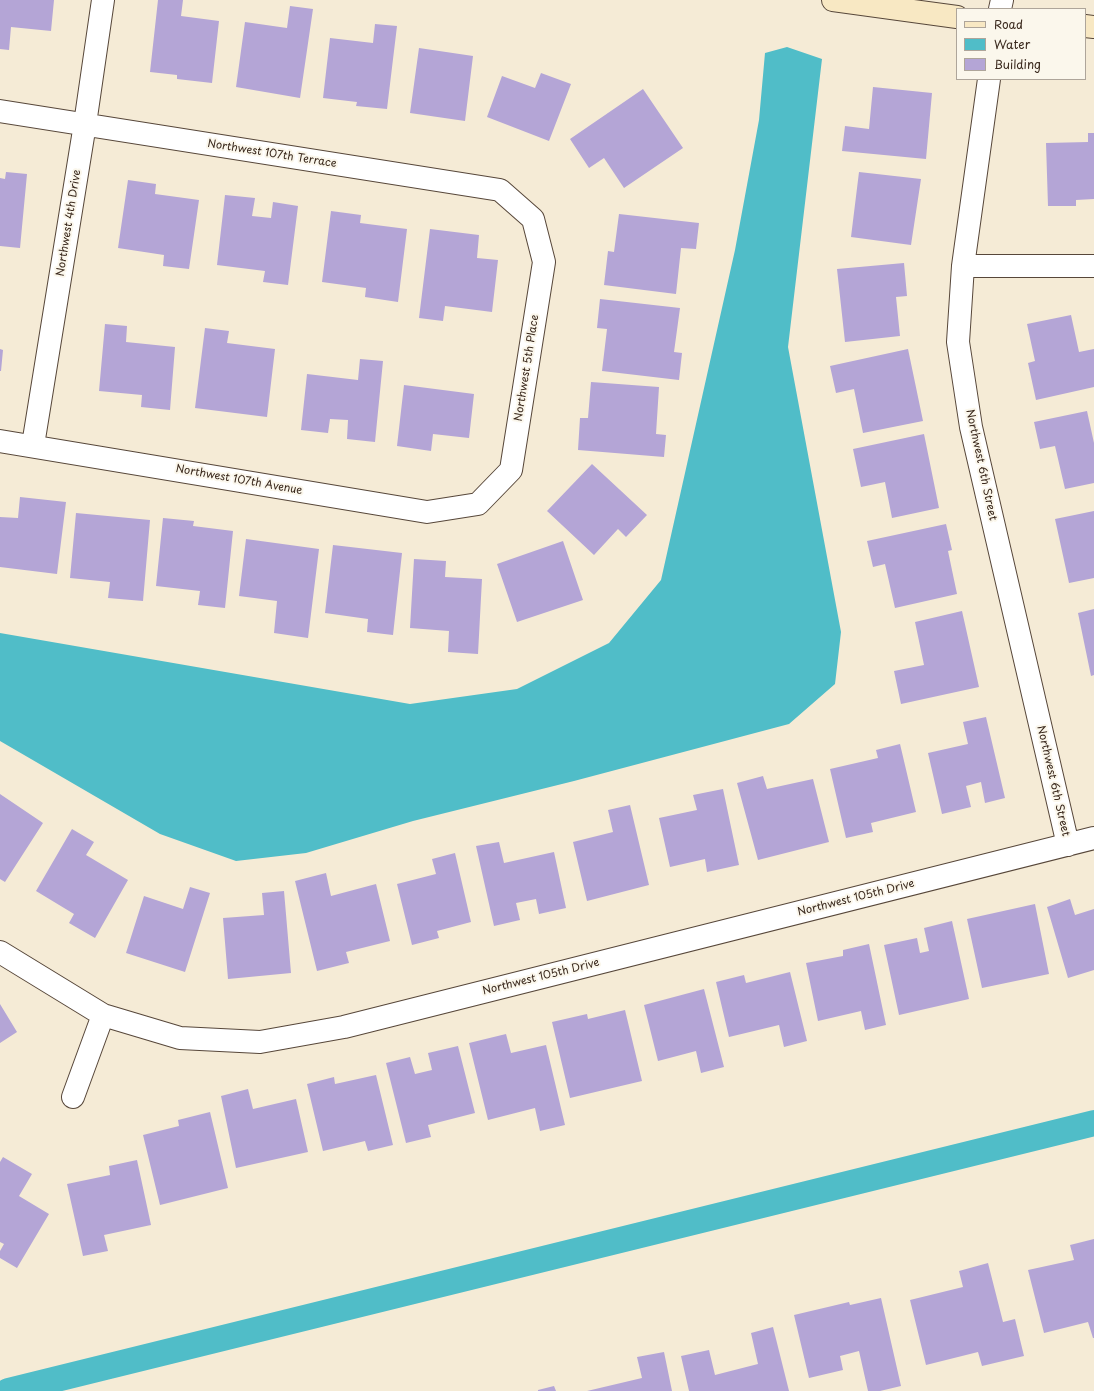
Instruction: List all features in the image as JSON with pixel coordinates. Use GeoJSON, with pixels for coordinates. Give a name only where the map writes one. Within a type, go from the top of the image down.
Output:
{"type":"FeatureCollection","features":[{"type":"Feature","properties":{"kind":"main road"},"geometry":{"type":"LineString","coordinates":[[833,0],[956,18]]}},
{"type":"Feature","properties":{"kind":"street","name":"Northwest 4th Drive"},"geometry":{"type":"LineString","coordinates":[[33,446],[85,124],[103,0]]}},
{"type":"Feature","properties":{"kind":"street","name":"Northwest 6th Street"},"geometry":{"type":"LineString","coordinates":[[990,80],[962,266],[958,342],[972,427],[1068,845]]}},
{"type":"Feature","properties":{"kind":"street","name":"Northwest 107th Terrace"},"geometry":{"type":"LineString","coordinates":[[0,111],[500,190],[532,220]]}},
{"type":"Feature","properties":{"kind":"street","name":"Northwest 5th Place"},"geometry":{"type":"LineString","coordinates":[[478,504],[511,470],[544,262],[532,220]]}},
{"type":"Feature","properties":{"kind":"street"},"geometry":{"type":"LineString","coordinates":[[962,266],[1094,266]]}},
{"type":"Feature","properties":{"kind":"street","name":"Northwest 107th Avenue"},"geometry":{"type":"LineString","coordinates":[[0,441],[427,512],[478,504]]}},
{"type":"Feature","properties":{"kind":"street","name":"Northwest 105th Drive"},"geometry":{"type":"LineString","coordinates":[[0,952],[103,1015],[180,1038],[260,1042],[344,1026],[1094,838]]}},
{"type":"Feature","properties":{"kind":"street"},"geometry":{"type":"LineString","coordinates":[[73,1098],[103,1015]]}},
{"type":"Feature","properties":{"kind":"water"},"geometry":{"type":"Polygon","coordinates":[[[787,47],[822,59],[788,347],[841,632],[835,684],[789,724],[574,781],[413,821],[306,853],[236,861],[160,834],[0,741],[0,633],[410,704],[517,689],[609,643],[661,580],[735,250],[759,120],[765,53],[787,47]]]}},
{"type":"Feature","properties":{"kind":"building"},"geometry":{"type":"Polygon","coordinates":[[[0,0],[54,0],[51,31],[11,27],[9,50],[0,49],[0,0]]]}},
{"type":"Feature","properties":{"kind":"building"},"geometry":{"type":"Polygon","coordinates":[[[158,0],[183,0],[181,16],[219,21],[212,83],[177,79],[177,75],[150,72],[158,0]]]}},
{"type":"Feature","properties":{"kind":"building"},"geometry":{"type":"Polygon","coordinates":[[[290,6],[313,9],[300,98],[236,87],[245,22],[287,28],[290,6]]]}},
{"type":"Feature","properties":{"kind":"building"},"geometry":{"type":"Polygon","coordinates":[[[375,24],[397,26],[387,109],[356,106],[357,102],[323,98],[330,38],[373,43],[375,24]]]}},
{"type":"Feature","properties":{"kind":"building"},"geometry":{"type":"Polygon","coordinates":[[[419,48],[473,56],[465,121],[410,113],[419,48]]]}},
{"type":"Feature","properties":{"kind":"building"},"geometry":{"type":"Polygon","coordinates":[[[541,73],[571,84],[549,141],[487,117],[502,76],[535,88],[541,73]]]}},
{"type":"Feature","properties":{"kind":"building"},"geometry":{"type":"Polygon","coordinates":[[[873,87],[932,93],[926,159],[842,151],[845,126],[869,129],[873,87]]]}},
{"type":"Feature","properties":{"kind":"building"},"geometry":{"type":"Polygon","coordinates":[[[643,89],[683,148],[624,188],[604,158],[589,168],[570,139],[643,89]]]}},
{"type":"Feature","properties":{"kind":"building"},"geometry":{"type":"Polygon","coordinates":[[[1088,133],[1094,133],[1094,199],[1076,200],[1076,206],[1048,206],[1046,143],[1088,142],[1088,133]]]}},
{"type":"Feature","properties":{"kind":"building"},"geometry":{"type":"Polygon","coordinates":[[[6,172],[27,174],[20,248],[0,246],[0,178],[5,179],[6,172]]]}},
{"type":"Feature","properties":{"kind":"building"},"geometry":{"type":"Polygon","coordinates":[[[859,172],[921,179],[911,245],[851,237],[859,172]]]}},
{"type":"Feature","properties":{"kind":"building"},"geometry":{"type":"Polygon","coordinates":[[[128,180],[156,184],[155,194],[199,200],[189,269],[163,266],[164,255],[118,248],[128,180]]]}},
{"type":"Feature","properties":{"kind":"building"},"geometry":{"type":"Polygon","coordinates":[[[225,195],[255,198],[252,216],[271,218],[273,202],[298,206],[288,285],[263,282],[265,271],[217,265],[225,195]]]}},
{"type":"Feature","properties":{"kind":"building"},"geometry":{"type":"Polygon","coordinates":[[[331,211],[361,215],[360,223],[407,229],[398,302],[365,297],[366,288],[322,282],[331,211]]]}},
{"type":"Feature","properties":{"kind":"building"},"geometry":{"type":"Polygon","coordinates":[[[619,214],[699,223],[696,249],[681,248],[676,294],[604,285],[608,251],[614,252],[619,214]]]}},
{"type":"Feature","properties":{"kind":"building"},"geometry":{"type":"Polygon","coordinates":[[[430,229],[479,235],[477,258],[498,260],[492,312],[445,306],[443,321],[419,318],[430,229]]]}},
{"type":"Feature","properties":{"kind":"building"},"geometry":{"type":"Polygon","coordinates":[[[904,263],[907,296],[896,297],[900,336],[845,342],[837,269],[904,263]]]}},
{"type":"Feature","properties":{"kind":"building"},"geometry":{"type":"Polygon","coordinates":[[[600,299],[680,308],[674,352],[682,353],[679,380],[602,371],[607,329],[597,328],[600,299]]]}},
{"type":"Feature","properties":{"kind":"building"},"geometry":{"type":"Polygon","coordinates":[[[1071,315],[1079,352],[1094,349],[1094,387],[1036,400],[1028,363],[1035,361],[1027,324],[1071,315]]]}},
{"type":"Feature","properties":{"kind":"building"},"geometry":{"type":"Polygon","coordinates":[[[105,324],[127,326],[126,342],[175,347],[170,410],[141,407],[142,395],[99,391],[105,324]]]}},
{"type":"Feature","properties":{"kind":"building"},"geometry":{"type":"Polygon","coordinates":[[[205,328],[229,331],[227,343],[275,349],[267,417],[195,408],[205,328]]]}},
{"type":"Feature","properties":{"kind":"building"},"geometry":{"type":"Polygon","coordinates":[[[0,349],[3,350],[1,371],[0,371],[0,349]]]}},
{"type":"Feature","properties":{"kind":"building"},"geometry":{"type":"Polygon","coordinates":[[[908,349],[923,421],[863,433],[854,389],[836,393],[830,366],[908,349]]]}},
{"type":"Feature","properties":{"kind":"building"},"geometry":{"type":"Polygon","coordinates":[[[360,359],[383,361],[375,442],[347,439],[348,420],[330,419],[328,433],[301,430],[307,374],[358,380],[360,359]]]}},
{"type":"Feature","properties":{"kind":"building"},"geometry":{"type":"Polygon","coordinates":[[[591,382],[659,387],[656,434],[666,435],[664,457],[578,450],[580,418],[588,418],[591,382]]]}},
{"type":"Feature","properties":{"kind":"building"},"geometry":{"type":"Polygon","coordinates":[[[404,385],[474,394],[469,438],[433,434],[431,451],[397,446],[404,385]]]}},
{"type":"Feature","properties":{"kind":"building"},"geometry":{"type":"Polygon","coordinates":[[[1087,411],[1094,443],[1094,483],[1065,489],[1055,446],[1040,449],[1034,422],[1087,411]]]}},
{"type":"Feature","properties":{"kind":"building"},"geometry":{"type":"Polygon","coordinates":[[[924,434],[939,508],[892,518],[885,482],[861,487],[853,449],[924,434]]]}},
{"type":"Feature","properties":{"kind":"building"},"geometry":{"type":"Polygon","coordinates":[[[592,464],[647,515],[626,537],[618,529],[594,555],[547,511],[592,464]]]}},
{"type":"Feature","properties":{"kind":"building"},"geometry":{"type":"Polygon","coordinates":[[[20,497],[66,502],[57,574],[0,567],[0,517],[18,518],[20,497]]]}},
{"type":"Feature","properties":{"kind":"building"},"geometry":{"type":"Polygon","coordinates":[[[1094,511],[1094,578],[1069,583],[1055,519],[1094,511]]]}},
{"type":"Feature","properties":{"kind":"building"},"geometry":{"type":"Polygon","coordinates":[[[76,513],[150,520],[143,601],[108,598],[110,582],[70,578],[76,513]]]}},
{"type":"Feature","properties":{"kind":"building"},"geometry":{"type":"Polygon","coordinates":[[[163,518],[194,521],[193,526],[233,531],[225,608],[198,605],[200,591],[156,586],[163,518]]]}},
{"type":"Feature","properties":{"kind":"building"},"geometry":{"type":"Polygon","coordinates":[[[946,524],[952,550],[948,551],[957,594],[895,608],[885,564],[873,567],[867,541],[946,524]]]}},
{"type":"Feature","properties":{"kind":"building"},"geometry":{"type":"Polygon","coordinates":[[[246,539],[319,549],[308,638],[274,633],[277,601],[239,596],[246,539]]]}},
{"type":"Feature","properties":{"kind":"building"},"geometry":{"type":"Polygon","coordinates":[[[563,541],[583,600],[517,622],[497,564],[563,541]]]}},
{"type":"Feature","properties":{"kind":"building"},"geometry":{"type":"Polygon","coordinates":[[[333,545],[402,553],[393,635],[367,632],[368,619],[325,613],[333,545]]]}},
{"type":"Feature","properties":{"kind":"building"},"geometry":{"type":"Polygon","coordinates":[[[414,559],[446,561],[445,577],[482,579],[478,654],[448,652],[449,631],[410,628],[414,559]]]}},
{"type":"Feature","properties":{"kind":"building"},"geometry":{"type":"Polygon","coordinates":[[[1094,609],[1094,675],[1091,676],[1078,613],[1094,609]]]}},
{"type":"Feature","properties":{"kind":"building"},"geometry":{"type":"Polygon","coordinates":[[[962,611],[979,687],[901,704],[894,671],[924,665],[915,622],[962,611]]]}},
{"type":"Feature","properties":{"kind":"building"},"geometry":{"type":"Polygon","coordinates":[[[986,717],[1005,798],[985,803],[981,782],[966,786],[971,807],[942,814],[928,753],[968,744],[963,722],[986,717]]]}},
{"type":"Feature","properties":{"kind":"building"},"geometry":{"type":"Polygon","coordinates":[[[900,744],[916,812],[871,823],[873,832],[846,838],[830,769],[878,758],[876,750],[900,744]]]}},
{"type":"Feature","properties":{"kind":"building"},"geometry":{"type":"Polygon","coordinates":[[[763,776],[767,789],[813,779],[829,842],[758,860],[737,783],[763,776]]]}},
{"type":"Feature","properties":{"kind":"building"},"geometry":{"type":"Polygon","coordinates":[[[723,789],[739,865],[707,872],[705,859],[670,867],[659,818],[697,810],[693,795],[723,789]]]}},
{"type":"Feature","properties":{"kind":"building"},"geometry":{"type":"Polygon","coordinates":[[[0,794],[43,823],[5,882],[0,879],[0,794]]]}},
{"type":"Feature","properties":{"kind":"building"},"geometry":{"type":"Polygon","coordinates":[[[630,805],[649,885],[587,901],[573,842],[613,832],[608,810],[630,805]]]}},
{"type":"Feature","properties":{"kind":"building"},"geometry":{"type":"Polygon","coordinates":[[[72,829],[94,842],[86,855],[128,880],[95,938],[69,923],[74,914],[36,891],[72,829]]]}},
{"type":"Feature","properties":{"kind":"building"},"geometry":{"type":"Polygon","coordinates":[[[499,842],[504,863],[554,852],[566,908],[539,914],[536,899],[516,903],[520,920],[494,926],[476,846],[499,842]]]}},
{"type":"Feature","properties":{"kind":"building"},"geometry":{"type":"Polygon","coordinates":[[[455,853],[471,922],[437,931],[439,938],[412,945],[397,884],[436,874],[432,859],[455,853]]]}},
{"type":"Feature","properties":{"kind":"building"},"geometry":{"type":"Polygon","coordinates":[[[326,873],[331,896],[376,884],[390,941],[346,952],[349,963],[317,971],[295,881],[326,873]]]}},
{"type":"Feature","properties":{"kind":"building"},"geometry":{"type":"Polygon","coordinates":[[[190,887],[210,893],[185,972],[126,953],[144,896],[183,909],[190,887]]]}},
{"type":"Feature","properties":{"kind":"building"},"geometry":{"type":"Polygon","coordinates":[[[284,891],[291,973],[228,979],[223,918],[264,915],[262,893],[284,891]]]}},
{"type":"Feature","properties":{"kind":"building"},"geometry":{"type":"Polygon","coordinates":[[[1070,899],[1075,915],[1094,909],[1094,970],[1068,978],[1047,907],[1070,899]]]}},
{"type":"Feature","properties":{"kind":"building"},"geometry":{"type":"Polygon","coordinates":[[[1035,904],[1049,974],[982,988],[967,919],[1035,904]]]}},
{"type":"Feature","properties":{"kind":"building"},"geometry":{"type":"Polygon","coordinates":[[[952,921],[969,999],[899,1015],[884,945],[917,938],[920,953],[929,951],[924,928],[952,921]]]}},
{"type":"Feature","properties":{"kind":"building"},"geometry":{"type":"Polygon","coordinates":[[[869,944],[886,1025],[865,1030],[861,1011],[818,1021],[806,963],[843,956],[843,950],[869,944]]]}},
{"type":"Feature","properties":{"kind":"building"},"geometry":{"type":"Polygon","coordinates":[[[790,972],[807,1041],[784,1047],[779,1025],[729,1037],[716,982],[744,975],[746,983],[790,972]]]}},
{"type":"Feature","properties":{"kind":"building"},"geometry":{"type":"Polygon","coordinates":[[[704,989],[724,1067],[701,1073],[696,1051],[658,1061],[644,1005],[704,989]]]}},
{"type":"Feature","properties":{"kind":"building"},"geometry":{"type":"Polygon","coordinates":[[[0,1004],[17,1032],[0,1043],[0,1004]]]}},
{"type":"Feature","properties":{"kind":"building"},"geometry":{"type":"Polygon","coordinates":[[[625,1010],[642,1081],[570,1098],[552,1022],[587,1014],[588,1019],[625,1010]]]}},
{"type":"Feature","properties":{"kind":"building"},"geometry":{"type":"Polygon","coordinates":[[[506,1034],[511,1053],[546,1045],[565,1125],[540,1131],[535,1108],[488,1120],[469,1043],[506,1034]]]}},
{"type":"Feature","properties":{"kind":"building"},"geometry":{"type":"Polygon","coordinates":[[[458,1046],[475,1113],[428,1125],[431,1137],[406,1143],[386,1063],[410,1057],[415,1074],[432,1070],[428,1053],[458,1046]]]}},
{"type":"Feature","properties":{"kind":"building"},"geometry":{"type":"Polygon","coordinates":[[[376,1075],[393,1145],[368,1151],[365,1141],[323,1151],[307,1084],[334,1077],[335,1084],[376,1075]]]}},
{"type":"Feature","properties":{"kind":"building"},"geometry":{"type":"Polygon","coordinates":[[[248,1089],[253,1109],[296,1099],[308,1152],[236,1168],[221,1096],[248,1089]]]}},
{"type":"Feature","properties":{"kind":"building"},"geometry":{"type":"Polygon","coordinates":[[[210,1112],[228,1188],[160,1205],[143,1135],[179,1126],[178,1120],[210,1112]]]}},
{"type":"Feature","properties":{"kind":"building"},"geometry":{"type":"Polygon","coordinates":[[[3,1157],[32,1174],[19,1196],[49,1214],[17,1268],[0,1258],[0,1251],[4,1244],[0,1242],[0,1162],[3,1157]]]}},
{"type":"Feature","properties":{"kind":"building"},"geometry":{"type":"Polygon","coordinates":[[[137,1160],[151,1225],[104,1235],[108,1251],[83,1256],[67,1184],[110,1175],[109,1166],[137,1160]]]}},
{"type":"Feature","properties":{"kind":"building"},"geometry":{"type":"Polygon","coordinates":[[[1094,1239],[1094,1338],[1088,1322],[1044,1333],[1028,1270],[1074,1260],[1070,1245],[1094,1239]]]}},
{"type":"Feature","properties":{"kind":"building"},"geometry":{"type":"Polygon","coordinates":[[[988,1263],[1003,1322],[1015,1319],[1024,1356],[982,1366],[978,1352],[926,1365],[910,1300],[963,1287],[959,1271],[988,1263]]]}},
{"type":"Feature","properties":{"kind":"building"},"geometry":{"type":"Polygon","coordinates":[[[881,1298],[901,1386],[880,1391],[868,1391],[859,1351],[840,1356],[843,1370],[809,1378],[794,1315],[849,1302],[850,1305],[881,1298]]]}},
{"type":"Feature","properties":{"kind":"building"},"geometry":{"type":"Polygon","coordinates":[[[773,1327],[789,1391],[689,1391],[681,1356],[709,1350],[715,1375],[758,1364],[751,1333],[773,1327]]]}},
{"type":"Feature","properties":{"kind":"building"},"geometry":{"type":"Polygon","coordinates":[[[664,1352],[672,1391],[587,1391],[642,1378],[637,1357],[664,1352]]]}},
{"type":"Feature","properties":{"kind":"building"},"geometry":{"type":"Polygon","coordinates":[[[554,1386],[556,1391],[538,1391],[538,1390],[554,1386]]]}},
{"type":"Feature","properties":{"kind":"waterway"},"geometry":{"type":"LineString","coordinates":[[8,1391],[1094,1123]]}}]}
